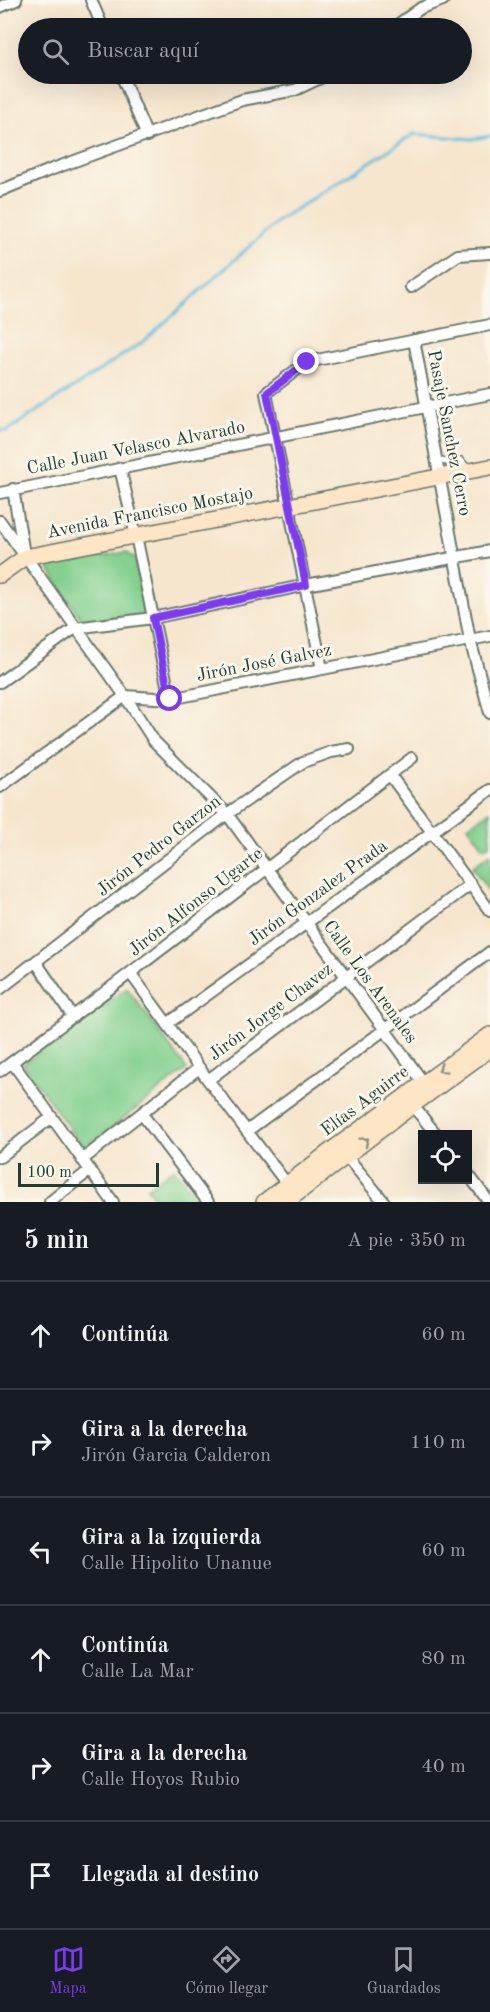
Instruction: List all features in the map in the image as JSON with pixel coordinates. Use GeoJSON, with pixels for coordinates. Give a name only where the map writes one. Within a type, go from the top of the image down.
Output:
{"type":"FeatureCollection","features":[{"type":"Feature","properties":{"kind":"street"},"geometry":{"type":"LineString","coordinates":[[0,7],[16,0]]}},
{"type":"Feature","properties":{"kind":"street"},"geometry":{"type":"LineString","coordinates":[[91,0],[99,18]]}},
{"type":"Feature","properties":{"kind":"street"},"geometry":{"type":"LineString","coordinates":[[407,18],[421,8],[443,0]]}},
{"type":"Feature","properties":{"kind":"street"},"geometry":{"type":"LineString","coordinates":[[125,84],[147,136]]}},
{"type":"Feature","properties":{"kind":"street"},"geometry":{"type":"LineString","coordinates":[[0,191],[50,170],[243,100],[294,90],[307,84]]}},
{"type":"Feature","properties":{"kind":"street"},"geometry":{"type":"LineString","coordinates":[[411,287],[458,255],[490,253]]}},
{"type":"Feature","properties":{"kind":"street"},"geometry":{"type":"LineString","coordinates":[[322,669],[290,506],[274,438],[267,393],[307,362],[490,324]]}},
{"type":"Feature","properties":{"kind":"street","name":"Pasaje Sanchez Cerro"},"geometry":{"type":"LineString","coordinates":[[414,340],[470,640],[490,713]]}},
{"type":"Feature","properties":{"kind":"street","name":"Calle Juan Velasco Alvarado"},"geometry":{"type":"LineString","coordinates":[[0,493],[490,394]]}},
{"type":"Feature","properties":{"kind":"street","name":"Avenida Francisco Mostajo"},"geometry":{"type":"LineString","coordinates":[[0,575],[25,557],[490,467]]}},
{"type":"Feature","properties":{"kind":"street"},"geometry":{"type":"LineString","coordinates":[[120,468],[170,699]]}},
{"type":"Feature","properties":{"kind":"street"},"geometry":{"type":"LineString","coordinates":[[13,489],[25,557]]}},
{"type":"Feature","properties":{"kind":"street","name":"Calle Los Arenales"},"geometry":{"type":"LineString","coordinates":[[0,521],[125,696],[154,741],[227,814],[423,1082]]}},
{"type":"Feature","properties":{"kind":"street"},"geometry":{"type":"LineString","coordinates":[[0,682],[75,628],[153,618],[306,585],[490,551]]}},
{"type":"Feature","properties":{"kind":"street","name":"Jirón José Galvez"},"geometry":{"type":"LineString","coordinates":[[125,696],[170,699],[490,636]]}},
{"type":"Feature","properties":{"kind":"street"},"geometry":{"type":"LineString","coordinates":[[0,787],[125,696]]}},
{"type":"Feature","properties":{"kind":"street","name":"Jirón Pedro Garzon"},"geometry":{"type":"LineString","coordinates":[[0,989],[227,814],[303,762],[331,752],[349,749]]}},
{"type":"Feature","properties":{"kind":"street","name":"Jirón Alfonso Ugarte"},"geometry":{"type":"LineString","coordinates":[[0,1071],[131,974],[412,758]]}},
{"type":"Feature","properties":{"kind":"street"},"geometry":{"type":"LineString","coordinates":[[390,775],[490,911]]}},
{"type":"Feature","properties":{"kind":"street","name":"Jirón Gonzalez Prada"},"geometry":{"type":"LineString","coordinates":[[167,1023],[490,790]]}},
{"type":"Feature","properties":{"kind":"street","name":"Jirón Jorge Chavez"},"geometry":{"type":"LineString","coordinates":[[208,1080],[471,884]]}},
{"type":"Feature","properties":{"kind":"street"},"geometry":{"type":"LineString","coordinates":[[247,1131],[490,952]]}},
{"type":"Feature","properties":{"kind":"street"},"geometry":{"type":"LineString","coordinates":[[36,962],[73,1017]]}},
{"type":"Feature","properties":{"kind":"street"},"geometry":{"type":"LineString","coordinates":[[131,974],[287,1184]]}},
{"type":"Feature","properties":{"kind":"street","name":"Elías Aguirre"},"geometry":{"type":"LineString","coordinates":[[409,1100],[423,1082],[489,1040]]}},
{"type":"Feature","properties":{"kind":"street","name":"Elías Aguirre"},"geometry":{"type":"LineString","coordinates":[[276,1200],[489,1040]]}},
{"type":"Feature","properties":{"kind":"street"},"geometry":{"type":"LineString","coordinates":[[12,1062],[113,1202]]}},
{"type":"Feature","properties":{"kind":"street","name":"Jirón Jorge Chavez"},"geometry":{"type":"LineString","coordinates":[[82,1160],[199,1068]]}},
{"type":"Feature","properties":{"kind":"street"},"geometry":{"type":"LineString","coordinates":[[409,1100],[433,1130]]}},
{"type":"Feature","properties":{"kind":"street"},"geometry":{"type":"LineString","coordinates":[[142,1114],[208,1202]]}},
{"type":"Feature","properties":{"kind":"street"},"geometry":{"type":"LineString","coordinates":[[0,1157],[52,1117]]}},
{"type":"Feature","properties":{"kind":"street"},"geometry":{"type":"LineString","coordinates":[[342,1150],[384,1202]]}},
{"type":"Feature","properties":{"kind":"street","name":"Elías Aguirre"},"geometry":{"type":"LineString","coordinates":[[276,1200],[287,1184],[342,1150]]}},
{"type":"Feature","properties":{"kind":"street"},"geometry":{"type":"LineString","coordinates":[[50,1202],[90,1170]]}},
{"type":"Feature","properties":{"kind":"street"},"geometry":{"type":"LineString","coordinates":[[472,1179],[489,1202]]}},
{"type":"Feature","properties":{"kind":"lane"},"geometry":{"type":"LineString","coordinates":[[437,459],[446,462],[461,460],[470,471]]}},
{"type":"Feature","properties":{"kind":"green space"},"geometry":{"type":"Polygon","coordinates":[[[126,552],[135,559],[144,609],[141,616],[84,624],[47,566],[126,552]]]}},
{"type":"Feature","properties":{"kind":"green space"},"geometry":{"type":"Polygon","coordinates":[[[490,811],[490,844],[484,848],[468,826],[490,811]]]}},
{"type":"Feature","properties":{"kind":"green space"},"geometry":{"type":"Polygon","coordinates":[[[490,854],[490,893],[472,867],[490,854]]]}},
{"type":"Feature","properties":{"kind":"green space"},"geometry":{"type":"Polygon","coordinates":[[[127,988],[187,1069],[84,1149],[23,1064],[127,988]]]}},
{"type":"Feature","properties":{"kind":"green space"},"geometry":{"type":"Polygon","coordinates":[[[174,1168],[200,1202],[158,1202],[147,1188],[174,1168]]]}},
{"type":"Feature","properties":{"kind":"waterway"},"geometry":{"type":"LineString","coordinates":[[0,430],[7,431],[143,342],[279,220],[414,134],[472,139],[490,136]]}},
{"type":"Feature","properties":{"kind":"route"},"geometry":{"type":"LineString","coordinates":[[170,699],[153,618],[306,585],[274,438],[267,393],[307,362]]}}]}
